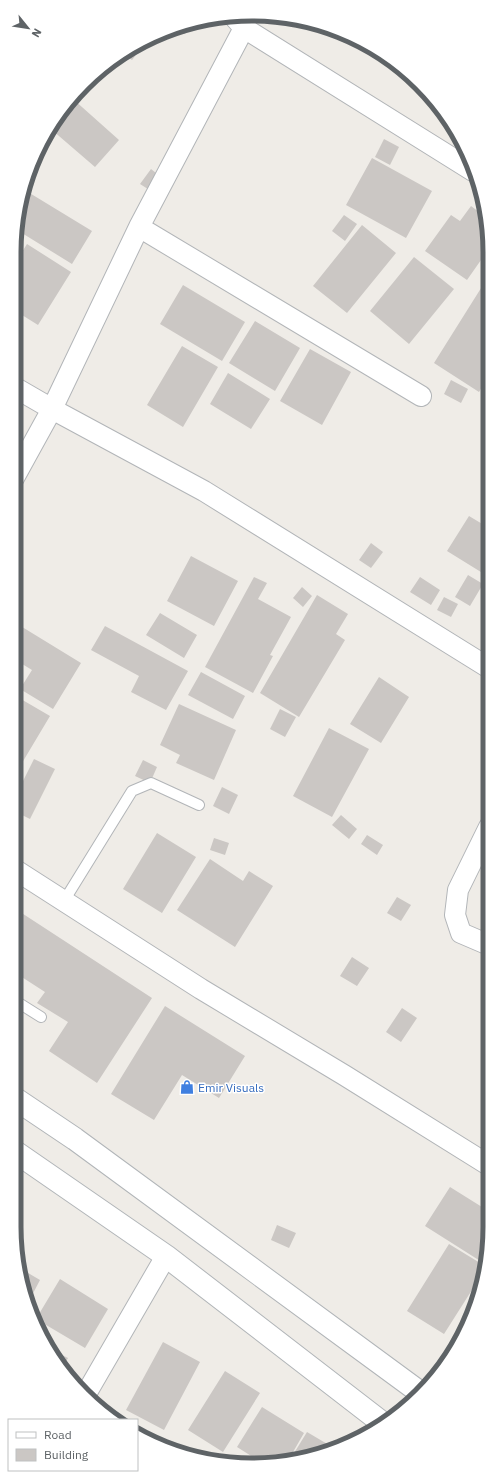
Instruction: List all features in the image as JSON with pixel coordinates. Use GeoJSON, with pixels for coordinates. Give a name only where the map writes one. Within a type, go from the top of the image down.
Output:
{"type":"FeatureCollection","features":[{"type":"Feature","properties":{"kind":"main road"},"geometry":{"type":"LineString","coordinates":[[21,1103],[75,1139],[416,1389]]}},
{"type":"Feature","properties":{"kind":"main road"},"geometry":{"type":"LineString","coordinates":[[21,1157],[166,1256],[379,1420]]}},
{"type":"Feature","properties":{"kind":"street"},"geometry":{"type":"LineString","coordinates":[[21,465],[52,409],[139,227],[241,21],[466,167]]}},
{"type":"Feature","properties":{"kind":"street"},"geometry":{"type":"LineString","coordinates":[[139,227],[422,396]]}},
{"type":"Feature","properties":{"kind":"street"},"geometry":{"type":"LineString","coordinates":[[21,391],[204,491],[483,664]]}},
{"type":"Feature","properties":{"kind":"street"},"geometry":{"type":"LineString","coordinates":[[483,839],[458,890],[455,916],[461,933],[483,942]]}},
{"type":"Feature","properties":{"kind":"street"},"geometry":{"type":"LineString","coordinates":[[21,873],[201,989],[344,1075],[483,1162]]}},
{"type":"Feature","properties":{"kind":"street"},"geometry":{"type":"LineString","coordinates":[[89,1390],[166,1256]]}},
{"type":"Feature","properties":{"kind":"lane"},"geometry":{"type":"LineString","coordinates":[[64,901],[132,791],[151,784],[198,805]]}},
{"type":"Feature","properties":{"kind":"lane"},"geometry":{"type":"LineString","coordinates":[[21,1004],[41,1017]]}},
{"type":"Feature","properties":{"kind":"building"},"geometry":{"type":"Polygon","coordinates":[[[139,51],[132,60],[128,57],[139,51]]]}},
{"type":"Feature","properties":{"kind":"building"},"geometry":{"type":"Polygon","coordinates":[[[76,102],[119,140],[95,167],[55,132],[76,102]]]}},
{"type":"Feature","properties":{"kind":"building"},"geometry":{"type":"Polygon","coordinates":[[[384,139],[399,147],[390,165],[375,157],[384,139]]]}},
{"type":"Feature","properties":{"kind":"building"},"geometry":{"type":"Polygon","coordinates":[[[372,158],[432,191],[406,238],[346,205],[372,158]]]}},
{"type":"Feature","properties":{"kind":"building"},"geometry":{"type":"Polygon","coordinates":[[[151,169],[161,177],[151,191],[140,184],[151,169]]]}},
{"type":"Feature","properties":{"kind":"building"},"geometry":{"type":"Polygon","coordinates":[[[29,193],[92,231],[72,264],[22,233],[25,207],[29,193]]]}},
{"type":"Feature","properties":{"kind":"building"},"geometry":{"type":"Polygon","coordinates":[[[471,206],[480,213],[483,237],[483,257],[467,280],[425,251],[451,215],[460,221],[471,206]]]}},
{"type":"Feature","properties":{"kind":"building"},"geometry":{"type":"Polygon","coordinates":[[[344,215],[357,224],[345,241],[332,231],[344,215]]]}},
{"type":"Feature","properties":{"kind":"building"},"geometry":{"type":"Polygon","coordinates":[[[362,225],[396,253],[347,313],[313,286],[362,225]]]}},
{"type":"Feature","properties":{"kind":"building"},"geometry":{"type":"Polygon","coordinates":[[[27,244],[71,272],[38,325],[21,314],[21,254],[27,244]]]}},
{"type":"Feature","properties":{"kind":"building"},"geometry":{"type":"Polygon","coordinates":[[[414,257],[454,289],[409,344],[370,311],[414,257]]]}},
{"type":"Feature","properties":{"kind":"building"},"geometry":{"type":"Polygon","coordinates":[[[183,285],[245,322],[222,361],[160,324],[183,285]]]}},
{"type":"Feature","properties":{"kind":"building"},"geometry":{"type":"Polygon","coordinates":[[[483,285],[483,385],[479,392],[434,363],[483,285]]]}},
{"type":"Feature","properties":{"kind":"building"},"geometry":{"type":"Polygon","coordinates":[[[255,321],[300,348],[275,391],[229,363],[255,321]]]}},
{"type":"Feature","properties":{"kind":"building"},"geometry":{"type":"Polygon","coordinates":[[[182,346],[218,367],[183,427],[147,405],[182,346]]]}},
{"type":"Feature","properties":{"kind":"building"},"geometry":{"type":"Polygon","coordinates":[[[310,349],[351,372],[322,425],[280,401],[310,349]]]}},
{"type":"Feature","properties":{"kind":"building"},"geometry":{"type":"Polygon","coordinates":[[[228,373],[270,399],[251,429],[210,404],[228,373]]]}},
{"type":"Feature","properties":{"kind":"building"},"geometry":{"type":"Polygon","coordinates":[[[451,380],[468,389],[461,403],[444,394],[451,380]]]}},
{"type":"Feature","properties":{"kind":"building"},"geometry":{"type":"Polygon","coordinates":[[[469,516],[483,524],[483,573],[447,551],[469,516]]]}},
{"type":"Feature","properties":{"kind":"building"},"geometry":{"type":"Polygon","coordinates":[[[371,543],[383,552],[371,568],[359,560],[371,543]]]}},
{"type":"Feature","properties":{"kind":"building"},"geometry":{"type":"Polygon","coordinates":[[[191,556],[238,581],[214,626],[167,601],[191,556]]]}},
{"type":"Feature","properties":{"kind":"building"},"geometry":{"type":"Polygon","coordinates":[[[468,575],[483,584],[470,606],[455,597],[468,575]]]}},
{"type":"Feature","properties":{"kind":"building"},"geometry":{"type":"Polygon","coordinates":[[[254,577],[267,583],[258,599],[291,617],[270,655],[273,656],[253,693],[205,667],[254,577]]]}},
{"type":"Feature","properties":{"kind":"building"},"geometry":{"type":"Polygon","coordinates":[[[420,577],[440,590],[431,605],[410,592],[420,577]]]}},
{"type":"Feature","properties":{"kind":"building"},"geometry":{"type":"Polygon","coordinates":[[[302,587],[312,596],[303,607],[293,598],[302,587]]]}},
{"type":"Feature","properties":{"kind":"building"},"geometry":{"type":"Polygon","coordinates":[[[317,595],[348,614],[336,634],[345,640],[299,717],[260,693],[317,595]]]}},
{"type":"Feature","properties":{"kind":"building"},"geometry":{"type":"Polygon","coordinates":[[[444,597],[458,604],[451,617],[437,610],[444,597]]]}},
{"type":"Feature","properties":{"kind":"building"},"geometry":{"type":"Polygon","coordinates":[[[160,613],[197,635],[184,658],[146,635],[160,613]]]}},
{"type":"Feature","properties":{"kind":"building"},"geometry":{"type":"Polygon","coordinates":[[[21,626],[81,663],[53,709],[21,690],[32,670],[21,663],[21,626]]]}},
{"type":"Feature","properties":{"kind":"building"},"geometry":{"type":"Polygon","coordinates":[[[105,626],[188,671],[166,710],[131,692],[139,676],[91,650],[105,626]]]}},
{"type":"Feature","properties":{"kind":"building"},"geometry":{"type":"Polygon","coordinates":[[[201,672],[245,696],[233,719],[188,695],[201,672]]]}},
{"type":"Feature","properties":{"kind":"building"},"geometry":{"type":"Polygon","coordinates":[[[379,677],[409,697],[381,743],[350,724],[379,677]]]}},
{"type":"Feature","properties":{"kind":"building"},"geometry":{"type":"Polygon","coordinates":[[[21,699],[50,716],[21,765],[21,699]]]}},
{"type":"Feature","properties":{"kind":"building"},"geometry":{"type":"Polygon","coordinates":[[[179,704],[236,730],[214,780],[176,763],[180,755],[160,745],[179,704]]]}},
{"type":"Feature","properties":{"kind":"building"},"geometry":{"type":"Polygon","coordinates":[[[280,709],[296,717],[285,737],[270,729],[280,709]]]}},
{"type":"Feature","properties":{"kind":"building"},"geometry":{"type":"Polygon","coordinates":[[[329,728],[369,749],[332,817],[293,796],[329,728]]]}},
{"type":"Feature","properties":{"kind":"building"},"geometry":{"type":"Polygon","coordinates":[[[34,759],[55,769],[30,819],[21,814],[21,785],[34,759]]]}},
{"type":"Feature","properties":{"kind":"building"},"geometry":{"type":"Polygon","coordinates":[[[143,760],[157,767],[150,783],[135,776],[143,760]]]}},
{"type":"Feature","properties":{"kind":"building"},"geometry":{"type":"Polygon","coordinates":[[[222,787],[238,795],[229,814],[213,806],[222,787]]]}},
{"type":"Feature","properties":{"kind":"building"},"geometry":{"type":"Polygon","coordinates":[[[341,815],[357,829],[349,839],[332,825],[341,815]]]}},
{"type":"Feature","properties":{"kind":"building"},"geometry":{"type":"Polygon","coordinates":[[[157,833],[196,857],[162,913],[123,889],[157,833]]]}},
{"type":"Feature","properties":{"kind":"building"},"geometry":{"type":"Polygon","coordinates":[[[367,835],[383,845],[377,855],[361,844],[367,835]]]}},
{"type":"Feature","properties":{"kind":"building"},"geometry":{"type":"Polygon","coordinates":[[[214,838],[229,843],[225,855],[210,850],[214,838]]]}},
{"type":"Feature","properties":{"kind":"building"},"geometry":{"type":"Polygon","coordinates":[[[210,859],[243,881],[249,871],[273,886],[235,947],[177,910],[210,859]]]}},
{"type":"Feature","properties":{"kind":"building"},"geometry":{"type":"Polygon","coordinates":[[[397,897],[411,905],[401,921],[387,913],[397,897]]]}},
{"type":"Feature","properties":{"kind":"building"},"geometry":{"type":"Polygon","coordinates":[[[21,913],[152,998],[97,1083],[49,1051],[68,1022],[37,1003],[45,992],[21,977],[21,913]]]}},
{"type":"Feature","properties":{"kind":"building"},"geometry":{"type":"Polygon","coordinates":[[[352,957],[369,968],[357,986],[340,976],[352,957]]]}},
{"type":"Feature","properties":{"kind":"building"},"geometry":{"type":"Polygon","coordinates":[[[165,1006],[245,1056],[219,1098],[182,1075],[154,1120],[111,1094],[165,1006]]]}},
{"type":"Feature","properties":{"kind":"building"},"geometry":{"type":"Polygon","coordinates":[[[402,1008],[417,1018],[401,1042],[386,1032],[402,1008]]]}},
{"type":"Feature","properties":{"kind":"building"},"geometry":{"type":"Polygon","coordinates":[[[450,1187],[483,1208],[483,1242],[480,1261],[425,1226],[450,1187]]]}},
{"type":"Feature","properties":{"kind":"building"},"geometry":{"type":"Polygon","coordinates":[[[277,1225],[296,1233],[289,1248],[271,1240],[277,1225]]]}},
{"type":"Feature","properties":{"kind":"building"},"geometry":{"type":"Polygon","coordinates":[[[449,1244],[480,1263],[476,1284],[444,1334],[407,1311],[449,1244]]]}},
{"type":"Feature","properties":{"kind":"building"},"geometry":{"type":"Polygon","coordinates":[[[25,1271],[40,1280],[32,1296],[25,1271]]]}},
{"type":"Feature","properties":{"kind":"building"},"geometry":{"type":"Polygon","coordinates":[[[60,1279],[108,1309],[85,1348],[42,1323],[39,1314],[60,1279]]]}},
{"type":"Feature","properties":{"kind":"building"},"geometry":{"type":"Polygon","coordinates":[[[163,1342],[200,1362],[164,1430],[126,1410],[163,1342]]]}},
{"type":"Feature","properties":{"kind":"building"},"geometry":{"type":"Polygon","coordinates":[[[59,1354],[68,1358],[65,1363],[59,1354]]]}},
{"type":"Feature","properties":{"kind":"building"},"geometry":{"type":"Polygon","coordinates":[[[225,1371],[260,1393],[223,1452],[188,1430],[225,1371]]]}},
{"type":"Feature","properties":{"kind":"building"},"geometry":{"type":"Polygon","coordinates":[[[262,1407],[304,1433],[291,1455],[254,1458],[237,1447],[262,1407]]]}},
{"type":"Feature","properties":{"kind":"building"},"geometry":{"type":"Polygon","coordinates":[[[138,1427],[159,1438],[138,1428],[138,1427]]]}},
{"type":"Feature","properties":{"kind":"building"},"geometry":{"type":"Polygon","coordinates":[[[307,1432],[329,1445],[312,1450],[293,1455],[307,1432]]]}},
{"type":"Feature","properties":{"kind":"place","name":"Emir Visuals"},"geometry":{"type":"Point","coordinates":[187,1087]}}]}
